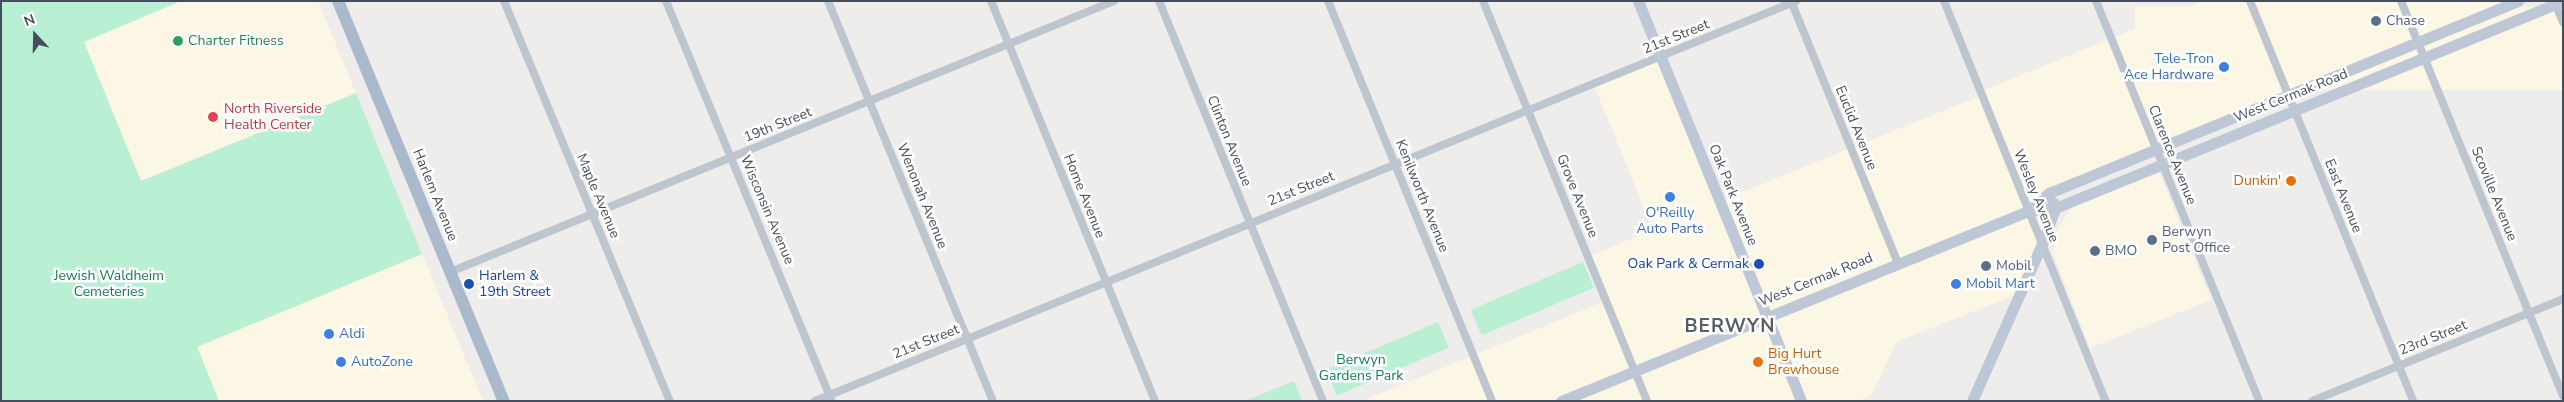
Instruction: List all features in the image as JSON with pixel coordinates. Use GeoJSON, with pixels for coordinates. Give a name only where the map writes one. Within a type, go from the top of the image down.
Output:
{"type":"FeatureCollection","features":[{"type":"Feature","properties":{"kind":"main road","name":"Harlem Avenue"},"geometry":{"type":"LineString","coordinates":[[338,1],[504,401]]}},
{"type":"Feature","properties":{"kind":"main road","name":"Oak Park Avenue"},"geometry":{"type":"LineString","coordinates":[[1638,1],[1801,401]]}},
{"type":"Feature","properties":{"kind":"main road","name":"West Cermak Road"},"geometry":{"type":"LineString","coordinates":[[2028,211],[2049,193],[2518,1]]}},
{"type":"Feature","properties":{"kind":"main road","name":"West Cermak Road"},"geometry":{"type":"LineString","coordinates":[[1561,401],[2028,211],[2055,208],[2557,2]]}},
{"type":"Feature","properties":{"kind":"main road"},"geometry":{"type":"LineString","coordinates":[[1972,401],[2042,244],[2055,208],[2049,193]]}},
{"type":"Feature","properties":{"kind":"street","name":"Maple Avenue"},"geometry":{"type":"LineString","coordinates":[[504,1],[670,401]]}},
{"type":"Feature","properties":{"kind":"street","name":"Wisconsin Avenue"},"geometry":{"type":"LineString","coordinates":[[666,1],[831,398]]}},
{"type":"Feature","properties":{"kind":"street","name":"Wenonah Avenue"},"geometry":{"type":"LineString","coordinates":[[828,1],[993,401]]}},
{"type":"Feature","properties":{"kind":"street","name":"Home Avenue"},"geometry":{"type":"LineString","coordinates":[[991,1],[1155,401]]}},
{"type":"Feature","properties":{"kind":"street","name":"19th Street"},"geometry":{"type":"LineString","coordinates":[[450,272],[1114,1]]}},
{"type":"Feature","properties":{"kind":"street","name":"Clinton Avenue"},"geometry":{"type":"LineString","coordinates":[[1159,1],[1323,401]]}},
{"type":"Feature","properties":{"kind":"street","name":"Kenilworth Avenue"},"geometry":{"type":"LineString","coordinates":[[1328,1],[1492,401]]}},
{"type":"Feature","properties":{"kind":"street","name":"Grove Avenue"},"geometry":{"type":"LineString","coordinates":[[1483,1],[1647,401]]}},
{"type":"Feature","properties":{"kind":"street","name":"Wesley Avenue"},"geometry":{"type":"LineString","coordinates":[[1944,1],[2106,401]]}},
{"type":"Feature","properties":{"kind":"street","name":"Clarence Avenue"},"geometry":{"type":"LineString","coordinates":[[2096,1],[2259,401]]}},
{"type":"Feature","properties":{"kind":"street","name":"East Avenue"},"geometry":{"type":"LineString","coordinates":[[2250,1],[2413,401]]}},
{"type":"Feature","properties":{"kind":"street","name":"Scoville Avenue"},"geometry":{"type":"LineString","coordinates":[[2401,1],[2563,396]]}},
{"type":"Feature","properties":{"kind":"street","name":"21st Street"},"geometry":{"type":"LineString","coordinates":[[815,401],[831,398],[967,339],[1793,2]]}},
{"type":"Feature","properties":{"kind":"street","name":"Euclid Avenue"},"geometry":{"type":"LineString","coordinates":[[1793,2],[1898,264]]}},
{"type":"Feature","properties":{"kind":"street"},"geometry":{"type":"LineString","coordinates":[[2557,2],[2563,22]]}},
{"type":"Feature","properties":{"kind":"street","name":"23rd Street"},"geometry":{"type":"LineString","coordinates":[[2312,401],[2563,299]]}},
{"type":"Feature","properties":{"kind":"shaded area"},"geometry":{"type":"Polygon","coordinates":[[[181,1],[318,1],[356,93],[141,181],[83,42],[181,1]]]}},
{"type":"Feature","properties":{"kind":"shaded area"},"geometry":{"type":"Polygon","coordinates":[[[2203,1],[2515,1],[2049,190],[2029,208],[1982,91],[2203,1]]]}},
{"type":"Feature","properties":{"kind":"shaded area"},"geometry":{"type":"Polygon","coordinates":[[[2135,7],[2563,7],[2563,90],[2135,90],[2135,7]]]}},
{"type":"Feature","properties":{"kind":"shaded area"},"geometry":{"type":"Polygon","coordinates":[[[1660,58],[1800,401],[1362,401],[1608,300],[1590,256],[1653,230],[1594,85],[1660,58]]]}},
{"type":"Feature","properties":{"kind":"shaded area"},"geometry":{"type":"Polygon","coordinates":[[[1980,96],[2026,210],[1766,315],[1720,201],[1980,96]]]}},
{"type":"Feature","properties":{"kind":"shaded area"},"geometry":{"type":"Polygon","coordinates":[[[2159,172],[2211,300],[2090,348],[2053,253],[2058,229],[2072,207],[2159,172]]]}},
{"type":"Feature","properties":{"kind":"shaded area"},"geometry":{"type":"Polygon","coordinates":[[[2027,213],[2041,244],[2020,293],[1896,342],[1872,395],[1858,401],[1803,401],[1769,317],[2027,213]]]}},
{"type":"Feature","properties":{"kind":"shaded area"},"geometry":{"type":"Polygon","coordinates":[[[422,254],[483,401],[219,401],[197,347],[422,254]]]}},
{"type":"Feature","properties":{"kind":"green space","name":"Jewish Waldheim Cemeteries"},"geometry":{"type":"Polygon","coordinates":[[[1,1],[181,1],[84,42],[141,181],[356,93],[422,254],[197,347],[219,401],[1,401],[1,1]]]}},
{"type":"Feature","properties":{"kind":"green space"},"geometry":{"type":"Polygon","coordinates":[[[1583,262],[1594,288],[1482,335],[1471,310],[1583,262]]]}},
{"type":"Feature","properties":{"kind":"green space","name":"Berwyn Gardens Park"},"geometry":{"type":"Polygon","coordinates":[[[1438,322],[1449,348],[1337,395],[1326,370],[1438,322]]]}},
{"type":"Feature","properties":{"kind":"green space","name":"Berwyn Gardens Park"},"geometry":{"type":"Polygon","coordinates":[[[1294,381],[1302,401],[1245,401],[1294,381]]]}},
{"type":"Feature","properties":{"kind":"place","name":"Chase"},"geometry":{"type":"Point","coordinates":[2376,21]}},
{"type":"Feature","properties":{"kind":"place","name":"Charter Fitness"},"geometry":{"type":"Point","coordinates":[178,41]}},
{"type":"Feature","properties":{"kind":"place","name":"Tele-Tron Ace Hardware"},"geometry":{"type":"Point","coordinates":[2224,67]}},
{"type":"Feature","properties":{"kind":"place","name":"North Riverside Health Center"},"geometry":{"type":"Point","coordinates":[213,117]}},
{"type":"Feature","properties":{"kind":"place","name":"Dunkin'"},"geometry":{"type":"Point","coordinates":[2291,181]}},
{"type":"Feature","properties":{"kind":"place","name":"O'Reilly Auto Parts"},"geometry":{"type":"Point","coordinates":[1670,197]}},
{"type":"Feature","properties":{"kind":"place","name":"Berwyn Post Office"},"geometry":{"type":"Point","coordinates":[2152,240]}},
{"type":"Feature","properties":{"kind":"place","name":"BMO"},"geometry":{"type":"Point","coordinates":[2095,251]}},
{"type":"Feature","properties":{"kind":"place","name":"Oak Park & Cermak"},"geometry":{"type":"Point","coordinates":[1759,264]}},
{"type":"Feature","properties":{"kind":"place","name":"Mobil"},"geometry":{"type":"Point","coordinates":[1986,266]}},
{"type":"Feature","properties":{"kind":"place","name":"Harlem & 19th Street"},"geometry":{"type":"Point","coordinates":[469,284]}},
{"type":"Feature","properties":{"kind":"place","name":"Mobil Mart"},"geometry":{"type":"Point","coordinates":[1956,284]}},
{"type":"Feature","properties":{"kind":"place","name":"Aldi"},"geometry":{"type":"Point","coordinates":[329,334]}},
{"type":"Feature","properties":{"kind":"place","name":"AutoZone"},"geometry":{"type":"Point","coordinates":[341,362]}},
{"type":"Feature","properties":{"kind":"place","name":"Big Hurt Brewhouse"},"geometry":{"type":"Point","coordinates":[1758,362]}},
{"type":"Feature","properties":{"kind":"district","name":"BERWYN"},"geometry":{"type":"Point","coordinates":[1730,327]}}]}
